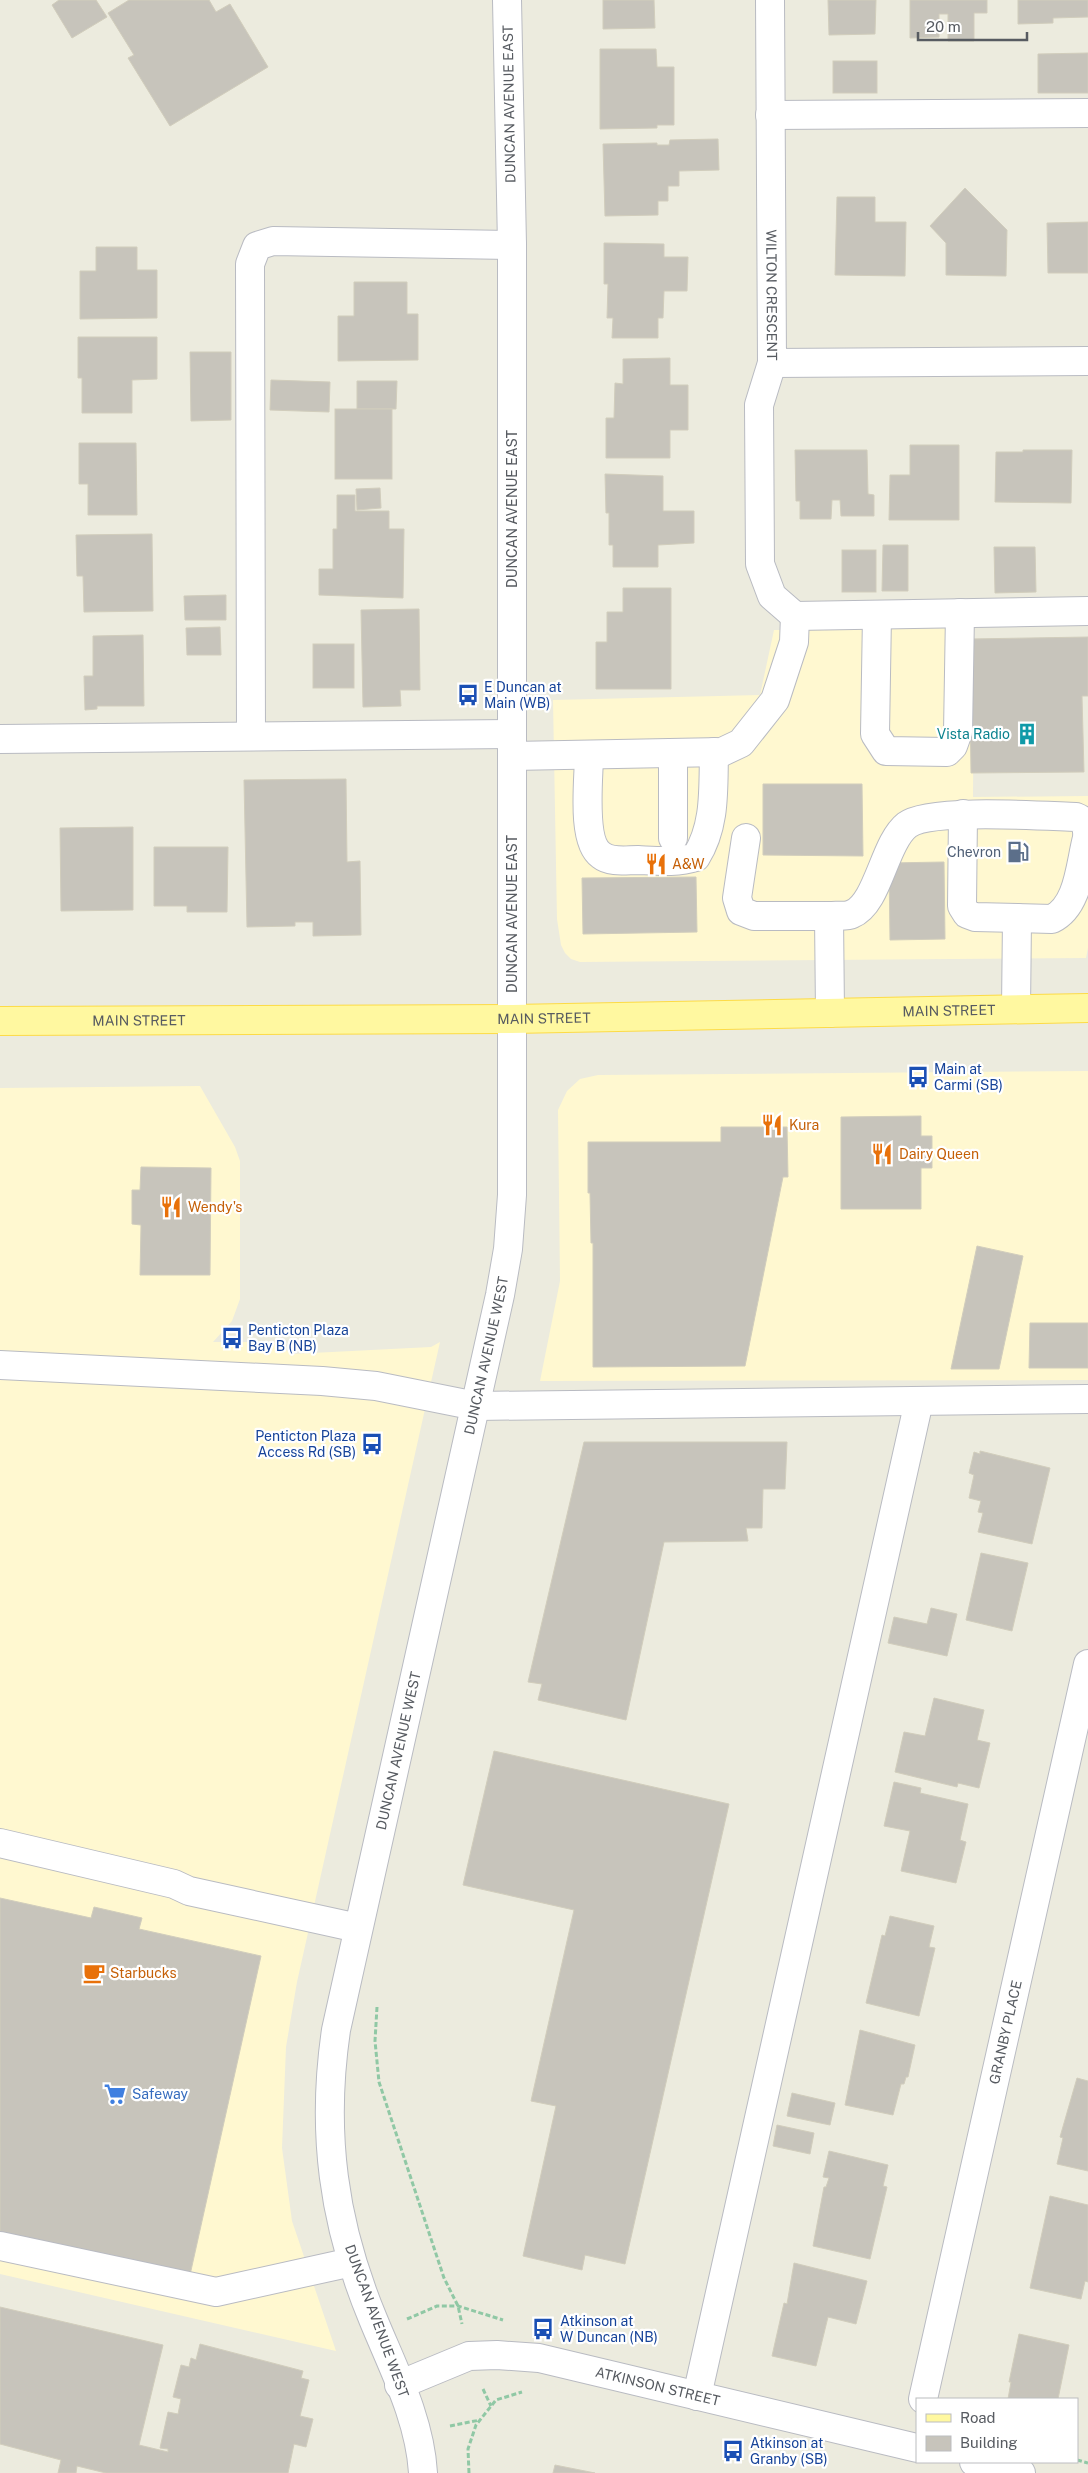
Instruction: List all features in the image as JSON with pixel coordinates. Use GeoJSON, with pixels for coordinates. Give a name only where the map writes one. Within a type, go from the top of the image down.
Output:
{"type":"FeatureCollection","features":[{"type":"Feature","properties":{"kind":"main road","name":"MAIN STREET"},"geometry":{"type":"LineString","coordinates":[[0,1021],[512,1019],[1088,1008]]}},
{"type":"Feature","properties":{"kind":"street","name":"DUNCAN AVENUE EAST"},"geometry":{"type":"LineString","coordinates":[[507,0],[512,245],[512,1019]]}},
{"type":"Feature","properties":{"kind":"street","name":"WILTON CRESCENT"},"geometry":{"type":"LineString","coordinates":[[770,0],[772,363],[1088,361]]}},
{"type":"Feature","properties":{"kind":"street"},"geometry":{"type":"LineString","coordinates":[[770,115],[1088,113]]}},
{"type":"Feature","properties":{"kind":"street"},"geometry":{"type":"LineString","coordinates":[[251,736],[250,264],[257,246],[273,241],[512,245]]}},
{"type":"Feature","properties":{"kind":"street"},"geometry":{"type":"LineString","coordinates":[[772,363],[759,405],[760,564],[772,596],[795,616],[1088,611]]}},
{"type":"Feature","properties":{"kind":"street"},"geometry":{"type":"LineString","coordinates":[[877,615],[875,734],[879,742],[886,751],[947,752],[953,746],[958,732],[960,613]]}},
{"type":"Feature","properties":{"kind":"street"},"geometry":{"type":"LineString","coordinates":[[0,739],[251,736],[512,745],[588,755],[718,752],[741,743],[775,700],[794,642],[795,616]]}},
{"type":"Feature","properties":{"kind":"street"},"geometry":{"type":"LineString","coordinates":[[588,755],[591,842],[600,855],[612,860],[683,861],[696,857],[705,842],[711,822],[718,752]]}},
{"type":"Feature","properties":{"kind":"street"},"geometry":{"type":"LineString","coordinates":[[673,753],[673,838]]}},
{"type":"Feature","properties":{"kind":"street"},"geometry":{"type":"LineString","coordinates":[[746,838],[737,898],[741,911],[754,916],[829,916],[852,914],[865,904],[898,836],[908,824],[963,814],[1076,817],[1084,820],[1088,827],[1088,838],[1071,900],[1062,914],[1052,919],[975,916],[967,914],[962,906],[963,814]]}},
{"type":"Feature","properties":{"kind":"street"},"geometry":{"type":"LineString","coordinates":[[829,916],[830,1013]]}},
{"type":"Feature","properties":{"kind":"street"},"geometry":{"type":"LineString","coordinates":[[1016,918],[1016,1009]]}},
{"type":"Feature","properties":{"kind":"street","name":"DUNCAN AVENUE WEST"},"geometry":{"type":"LineString","coordinates":[[423,2473],[413,2425],[400,2385],[352,2262],[334,2178],[328,2110],[336,2030],[476,1406],[508,1248],[512,1195],[512,1019]]}},
{"type":"Feature","properties":{"kind":"street"},"geometry":{"type":"LineString","coordinates":[[0,1366],[322,1381],[376,1386],[476,1406],[1088,1399]]}},
{"type":"Feature","properties":{"kind":"street"},"geometry":{"type":"LineString","coordinates":[[697,2396],[919,1401]]}},
{"type":"Feature","properties":{"kind":"street","name":"GRANBY PLACE"},"geometry":{"type":"LineString","coordinates":[[923,2398],[1088,1664]]}},
{"type":"Feature","properties":{"kind":"street"},"geometry":{"type":"LineString","coordinates":[[0,1843],[169,1882],[189,1891],[358,1928]]}},
{"type":"Feature","properties":{"kind":"street"},"geometry":{"type":"LineString","coordinates":[[0,2246],[216,2292],[352,2262]]}},
{"type":"Feature","properties":{"kind":"street","name":"ATKINSON STREET"},"geometry":{"type":"LineString","coordinates":[[400,2385],[469,2356],[497,2354],[540,2358],[697,2396],[915,2441]]}},
{"type":"Feature","properties":{"kind":"street"},"geometry":{"type":"LineString","coordinates":[[978,2463],[1021,2473]]}},
{"type":"Feature","properties":{"kind":"path"},"geometry":{"type":"LineString","coordinates":[[378,2003],[375,2041],[379,2082],[444,2278],[458,2306],[469,2356],[491,2407]]}},
{"type":"Feature","properties":{"kind":"shaded area"},"geometry":{"type":"Polygon","coordinates":[[[974,628],[973,797],[1088,796],[1088,948],[1086,958],[580,962],[571,959],[565,953],[561,945],[557,919],[553,700],[760,695],[774,630],[974,628]]]}},
{"type":"Feature","properties":{"kind":"shaded area"},"geometry":{"type":"Polygon","coordinates":[[[1088,1071],[1088,1380],[540,1381],[560,1281],[558,1110],[567,1091],[580,1079],[598,1075],[1088,1071]]]}},
{"type":"Feature","properties":{"kind":"shaded area"},"geometry":{"type":"Polygon","coordinates":[[[200,1086],[235,1147],[240,1161],[240,1299],[232,1321],[213,1342],[274,1342],[292,1354],[431,1347],[440,1342],[297,1982],[286,2047],[282,2148],[292,2221],[336,2351],[0,2274],[0,1088],[200,1086]]]}},
{"type":"Feature","properties":{"kind":"building"},"geometry":{"type":"Polygon","coordinates":[[[59,0],[96,0],[107,17],[72,38],[52,5],[59,0]]]}},
{"type":"Feature","properties":{"kind":"building"},"geometry":{"type":"Polygon","coordinates":[[[129,0],[209,0],[216,12],[230,4],[268,67],[170,126],[128,58],[134,55],[108,13],[129,0]]]}},
{"type":"Feature","properties":{"kind":"building"},"geometry":{"type":"Polygon","coordinates":[[[603,0],[654,0],[655,28],[603,29],[603,0]]]}},
{"type":"Feature","properties":{"kind":"building"},"geometry":{"type":"Polygon","coordinates":[[[828,0],[876,0],[875,34],[829,35],[828,0]]]}},
{"type":"Feature","properties":{"kind":"building"},"geometry":{"type":"Polygon","coordinates":[[[910,0],[987,0],[987,13],[974,13],[974,41],[948,41],[948,14],[939,14],[939,37],[910,38],[910,0]]]}},
{"type":"Feature","properties":{"kind":"building"},"geometry":{"type":"Polygon","coordinates":[[[1018,0],[1088,0],[1088,17],[1053,18],[1053,23],[1018,24],[1018,0]]]}},
{"type":"Feature","properties":{"kind":"building"},"geometry":{"type":"Polygon","coordinates":[[[600,49],[656,49],[657,67],[674,67],[674,125],[657,125],[657,128],[600,129],[600,49]]]}},
{"type":"Feature","properties":{"kind":"building"},"geometry":{"type":"Polygon","coordinates":[[[1088,53],[1088,93],[1038,93],[1038,54],[1088,53]]]}},
{"type":"Feature","properties":{"kind":"building"},"geometry":{"type":"Polygon","coordinates":[[[833,61],[877,61],[877,93],[833,93],[833,61]]]}},
{"type":"Feature","properties":{"kind":"building"},"geometry":{"type":"Polygon","coordinates":[[[718,139],[719,170],[679,171],[679,186],[668,186],[668,201],[658,201],[658,215],[605,216],[603,144],[657,143],[657,145],[669,145],[670,140],[718,139]]]}},
{"type":"Feature","properties":{"kind":"building"},"geometry":{"type":"Polygon","coordinates":[[[965,188],[1007,230],[1006,276],[946,275],[946,243],[930,226],[965,188]]]}},
{"type":"Feature","properties":{"kind":"building"},"geometry":{"type":"Polygon","coordinates":[[[837,197],[875,197],[875,222],[906,222],[905,276],[835,275],[837,197]]]}},
{"type":"Feature","properties":{"kind":"building"},"geometry":{"type":"Polygon","coordinates":[[[1088,222],[1088,273],[1048,273],[1047,223],[1088,222]]]}},
{"type":"Feature","properties":{"kind":"building"},"geometry":{"type":"Polygon","coordinates":[[[604,243],[664,244],[664,257],[688,257],[687,291],[664,291],[663,318],[658,318],[658,338],[612,338],[613,318],[607,318],[608,284],[604,284],[604,243]]]}},
{"type":"Feature","properties":{"kind":"building"},"geometry":{"type":"Polygon","coordinates":[[[96,247],[137,247],[137,270],[157,270],[157,318],[80,319],[80,271],[96,271],[96,247]]]}},
{"type":"Feature","properties":{"kind":"building"},"geometry":{"type":"Polygon","coordinates":[[[354,282],[407,282],[407,314],[418,314],[418,360],[338,361],[338,316],[354,316],[354,282]]]}},
{"type":"Feature","properties":{"kind":"building"},"geometry":{"type":"Polygon","coordinates":[[[78,337],[157,337],[157,379],[132,380],[132,413],[82,413],[82,378],[78,378],[78,337]]]}},
{"type":"Feature","properties":{"kind":"building"},"geometry":{"type":"Polygon","coordinates":[[[190,352],[231,352],[231,420],[191,421],[190,352]]]}},
{"type":"Feature","properties":{"kind":"building"},"geometry":{"type":"Polygon","coordinates":[[[670,358],[670,385],[688,385],[688,430],[670,430],[670,458],[606,458],[606,418],[614,418],[615,383],[623,384],[623,359],[670,358]]]}},
{"type":"Feature","properties":{"kind":"building"},"geometry":{"type":"Polygon","coordinates":[[[271,380],[330,382],[329,412],[270,410],[271,380]]]}},
{"type":"Feature","properties":{"kind":"building"},"geometry":{"type":"Polygon","coordinates":[[[357,381],[397,381],[396,409],[357,409],[357,381]]]}},
{"type":"Feature","properties":{"kind":"building"},"geometry":{"type":"Polygon","coordinates":[[[335,409],[392,409],[392,479],[335,479],[335,409]]]}},
{"type":"Feature","properties":{"kind":"building"},"geometry":{"type":"Polygon","coordinates":[[[79,443],[136,443],[137,515],[88,515],[88,484],[79,484],[79,443]]]}},
{"type":"Feature","properties":{"kind":"building"},"geometry":{"type":"Polygon","coordinates":[[[910,445],[959,445],[959,520],[889,520],[890,475],[910,475],[910,445]]]}},
{"type":"Feature","properties":{"kind":"building"},"geometry":{"type":"Polygon","coordinates":[[[795,450],[867,450],[868,494],[874,495],[874,516],[841,516],[840,500],[832,500],[831,519],[800,519],[800,501],[796,501],[795,450]]]}},
{"type":"Feature","properties":{"kind":"building"},"geometry":{"type":"Polygon","coordinates":[[[1023,450],[1072,450],[1071,503],[995,502],[996,452],[1023,452],[1023,450]]]}},
{"type":"Feature","properties":{"kind":"building"},"geometry":{"type":"Polygon","coordinates":[[[605,474],[663,476],[663,511],[694,511],[694,543],[658,545],[658,567],[613,567],[613,545],[609,545],[609,513],[606,513],[605,474]]]}},
{"type":"Feature","properties":{"kind":"building"},"geometry":{"type":"Polygon","coordinates":[[[380,488],[381,508],[357,510],[356,489],[380,488]]]}},
{"type":"Feature","properties":{"kind":"building"},"geometry":{"type":"Polygon","coordinates":[[[337,495],[355,495],[355,511],[389,511],[389,529],[404,529],[403,598],[319,595],[319,569],[333,569],[333,529],[337,529],[337,495]]]}},
{"type":"Feature","properties":{"kind":"building"},"geometry":{"type":"Polygon","coordinates":[[[152,534],[153,611],[84,612],[83,576],[77,576],[76,535],[152,534]]]}},
{"type":"Feature","properties":{"kind":"building"},"geometry":{"type":"Polygon","coordinates":[[[883,545],[908,545],[908,591],[882,591],[883,545]]]}},
{"type":"Feature","properties":{"kind":"building"},"geometry":{"type":"Polygon","coordinates":[[[994,547],[1035,547],[1036,592],[995,593],[994,547]]]}},
{"type":"Feature","properties":{"kind":"building"},"geometry":{"type":"Polygon","coordinates":[[[842,550],[876,550],[876,592],[842,592],[842,550]]]}},
{"type":"Feature","properties":{"kind":"building"},"geometry":{"type":"Polygon","coordinates":[[[623,588],[671,588],[671,689],[596,689],[596,642],[607,642],[607,612],[623,612],[623,588]]]}},
{"type":"Feature","properties":{"kind":"building"},"geometry":{"type":"Polygon","coordinates":[[[226,595],[226,620],[185,620],[184,596],[226,595]]]}},
{"type":"Feature","properties":{"kind":"building"},"geometry":{"type":"Polygon","coordinates":[[[419,609],[420,690],[400,690],[401,706],[363,707],[361,610],[419,609]]]}},
{"type":"Feature","properties":{"kind":"building"},"geometry":{"type":"Polygon","coordinates":[[[220,627],[221,655],[187,655],[186,628],[220,627]]]}},
{"type":"Feature","properties":{"kind":"building"},"geometry":{"type":"Polygon","coordinates":[[[143,635],[144,706],[97,706],[97,709],[85,710],[84,676],[93,676],[93,636],[143,635]]]}},
{"type":"Feature","properties":{"kind":"building","name":"Vista Radio"},"geometry":{"type":"Polygon","coordinates":[[[1088,637],[1088,696],[1082,696],[1084,772],[971,773],[969,639],[1088,637]]]}},
{"type":"Feature","properties":{"kind":"building"},"geometry":{"type":"Polygon","coordinates":[[[313,644],[354,644],[354,688],[313,688],[313,644]]]}},
{"type":"Feature","properties":{"kind":"building"},"geometry":{"type":"Polygon","coordinates":[[[346,779],[347,862],[360,861],[361,935],[313,936],[313,922],[295,922],[295,926],[247,927],[244,780],[346,779]]]}},
{"type":"Feature","properties":{"kind":"building"},"geometry":{"type":"Polygon","coordinates":[[[763,784],[862,784],[863,856],[763,855],[763,784]]]}},
{"type":"Feature","properties":{"kind":"building"},"geometry":{"type":"Polygon","coordinates":[[[133,827],[133,910],[61,911],[60,828],[133,827]]]}},
{"type":"Feature","properties":{"kind":"building"},"geometry":{"type":"Polygon","coordinates":[[[154,847],[228,847],[227,912],[187,912],[187,906],[154,906],[154,847]]]}},
{"type":"Feature","properties":{"kind":"building"},"geometry":{"type":"Polygon","coordinates":[[[944,862],[945,939],[890,940],[889,863],[944,862]]]}},
{"type":"Feature","properties":{"kind":"building"},"geometry":{"type":"Polygon","coordinates":[[[696,877],[697,932],[583,934],[582,878],[696,877]]]}},
{"type":"Feature","properties":{"kind":"building"},"geometry":{"type":"Polygon","coordinates":[[[921,1116],[921,1136],[932,1136],[932,1168],[921,1168],[921,1209],[841,1209],[841,1117],[921,1116]]]}},
{"type":"Feature","properties":{"kind":"building"},"geometry":{"type":"Polygon","coordinates":[[[721,1127],[787,1127],[788,1177],[783,1177],[745,1366],[593,1367],[593,1243],[591,1243],[590,1193],[588,1193],[588,1142],[721,1142],[721,1127]]]}},
{"type":"Feature","properties":{"kind":"building","name":"Wendy's"},"geometry":{"type":"Polygon","coordinates":[[[141,1167],[211,1168],[210,1275],[140,1275],[141,1225],[132,1224],[132,1190],[140,1190],[141,1167]]]}},
{"type":"Feature","properties":{"kind":"building"},"geometry":{"type":"Polygon","coordinates":[[[977,1246],[1023,1256],[999,1369],[951,1369],[977,1246]]]}},
{"type":"Feature","properties":{"kind":"building"},"geometry":{"type":"Polygon","coordinates":[[[1030,1323],[1088,1323],[1088,1368],[1029,1368],[1030,1323]]]}},
{"type":"Feature","properties":{"kind":"building"},"geometry":{"type":"Polygon","coordinates":[[[584,1442],[787,1442],[785,1489],[763,1489],[762,1528],[746,1528],[748,1541],[664,1542],[626,1720],[538,1700],[542,1684],[528,1682],[584,1442]]]}},
{"type":"Feature","properties":{"kind":"building"},"geometry":{"type":"Polygon","coordinates":[[[980,1451],[1050,1468],[1032,1544],[978,1532],[983,1513],[978,1512],[981,1501],[969,1498],[974,1475],[969,1473],[974,1452],[980,1454],[980,1451]]]}},
{"type":"Feature","properties":{"kind":"building"},"geometry":{"type":"Polygon","coordinates":[[[981,1553],[1028,1563],[1012,1631],[966,1620],[981,1553]]]}},
{"type":"Feature","properties":{"kind":"building"},"geometry":{"type":"Polygon","coordinates":[[[931,1608],[957,1614],[947,1656],[888,1643],[894,1617],[927,1624],[931,1608]]]}},
{"type":"Feature","properties":{"kind":"building"},"geometry":{"type":"Polygon","coordinates":[[[934,1698],[984,1710],[977,1740],[990,1743],[979,1788],[958,1783],[957,1787],[895,1772],[904,1732],[925,1736],[934,1698]]]}},
{"type":"Feature","properties":{"kind":"building"},"geometry":{"type":"Polygon","coordinates":[[[494,1751],[729,1804],[625,2264],[585,2255],[582,2270],[523,2256],[556,2106],[531,2101],[574,1910],[463,1885],[494,1751]]]}},
{"type":"Feature","properties":{"kind":"building"},"geometry":{"type":"Polygon","coordinates":[[[894,1782],[921,1788],[920,1793],[968,1804],[960,1840],[966,1842],[956,1883],[901,1871],[910,1831],[884,1826],[894,1782]]]}},
{"type":"Feature","properties":{"kind":"building","name":"Safeway"},"geometry":{"type":"Polygon","coordinates":[[[0,1898],[91,1918],[94,1907],[142,1918],[139,1929],[261,1956],[190,2275],[0,2232],[0,1898]]]}},
{"type":"Feature","properties":{"kind":"building"},"geometry":{"type":"Polygon","coordinates":[[[890,1916],[934,1926],[929,1947],[935,1948],[919,2016],[866,2003],[882,1935],[885,1936],[890,1916]]]}},
{"type":"Feature","properties":{"kind":"building"},"geometry":{"type":"Polygon","coordinates":[[[860,2030],[915,2045],[908,2077],[906,2077],[904,2084],[901,2084],[893,2115],[845,2105],[860,2030]]]}},
{"type":"Feature","properties":{"kind":"building"},"geometry":{"type":"Polygon","coordinates":[[[1077,2078],[1088,2081],[1088,2171],[1057,2164],[1063,2138],[1060,2137],[1077,2078]]]}},
{"type":"Feature","properties":{"kind":"building"},"geometry":{"type":"Polygon","coordinates":[[[792,2093],[835,2103],[830,2125],[787,2116],[792,2093]]]}},
{"type":"Feature","properties":{"kind":"building"},"geometry":{"type":"Polygon","coordinates":[[[777,2125],[814,2133],[810,2154],[773,2146],[777,2125]]]}},
{"type":"Feature","properties":{"kind":"building"},"geometry":{"type":"Polygon","coordinates":[[[829,2151],[888,2165],[883,2186],[887,2187],[870,2259],[813,2246],[824,2187],[826,2187],[829,2178],[823,2177],[829,2151]]]}},
{"type":"Feature","properties":{"kind":"building"},"geometry":{"type":"Polygon","coordinates":[[[1050,2196],[1088,2205],[1088,2282],[1085,2281],[1081,2299],[1030,2288],[1050,2196]]]}},
{"type":"Feature","properties":{"kind":"building"},"geometry":{"type":"Polygon","coordinates":[[[794,2263],[867,2281],[856,2324],[828,2317],[816,2366],[772,2356],[784,2303],[787,2304],[794,2263]]]}},
{"type":"Feature","properties":{"kind":"building"},"geometry":{"type":"Polygon","coordinates":[[[0,2307],[163,2345],[139,2445],[168,2452],[168,2449],[160,2448],[168,2412],[178,2414],[181,2399],[173,2397],[181,2365],[189,2367],[191,2358],[196,2360],[200,2344],[303,2371],[301,2378],[309,2380],[300,2416],[313,2419],[306,2447],[294,2444],[288,2473],[106,2473],[77,2466],[76,2473],[58,2473],[61,2460],[0,2444],[0,2307]]]}},
{"type":"Feature","properties":{"kind":"building"},"geometry":{"type":"Polygon","coordinates":[[[1019,2334],[1069,2345],[1058,2398],[1008,2398],[1011,2382],[1009,2382],[1019,2334]]]}},
{"type":"Feature","properties":{"kind":"building"},"geometry":{"type":"Polygon","coordinates":[[[555,2465],[595,2473],[553,2473],[555,2465]]]}},
{"type":"Feature","properties":{"kind":"place","name":"E Duncan at Main (WB)"},"geometry":{"type":"Point","coordinates":[468,695]}},
{"type":"Feature","properties":{"kind":"place","name":"Vista Radio"},"geometry":{"type":"Point","coordinates":[1027,734]}},
{"type":"Feature","properties":{"kind":"place","name":"Chevron"},"geometry":{"type":"Point","coordinates":[1018,852]}},
{"type":"Feature","properties":{"kind":"place","name":"A&W"},"geometry":{"type":"Point","coordinates":[656,864]}},
{"type":"Feature","properties":{"kind":"place","name":"Main at Carmi (SB)"},"geometry":{"type":"Point","coordinates":[918,1077]}},
{"type":"Feature","properties":{"kind":"place","name":"Kura"},"geometry":{"type":"Point","coordinates":[772,1125]}},
{"type":"Feature","properties":{"kind":"place","name":"Dairy Queen"},"geometry":{"type":"Point","coordinates":[882,1154]}},
{"type":"Feature","properties":{"kind":"place","name":"Wendy's"},"geometry":{"type":"Point","coordinates":[171,1207]}},
{"type":"Feature","properties":{"kind":"place","name":"Penticton Plaza Bay B (NB)"},"geometry":{"type":"Point","coordinates":[232,1338]}},
{"type":"Feature","properties":{"kind":"place","name":"Penticton Plaza Access Rd (SB)"},"geometry":{"type":"Point","coordinates":[372,1444]}},
{"type":"Feature","properties":{"kind":"place","name":"Starbucks"},"geometry":{"type":"Point","coordinates":[94,1973]}},
{"type":"Feature","properties":{"kind":"place","name":"Safeway"},"geometry":{"type":"Point","coordinates":[115,2094]}},
{"type":"Feature","properties":{"kind":"place","name":"Atkinson at W Duncan (NB)"},"geometry":{"type":"Point","coordinates":[543,2329]}},
{"type":"Feature","properties":{"kind":"place","name":"Atkinson at Granby (SB)"},"geometry":{"type":"Point","coordinates":[733,2451]}}]}
